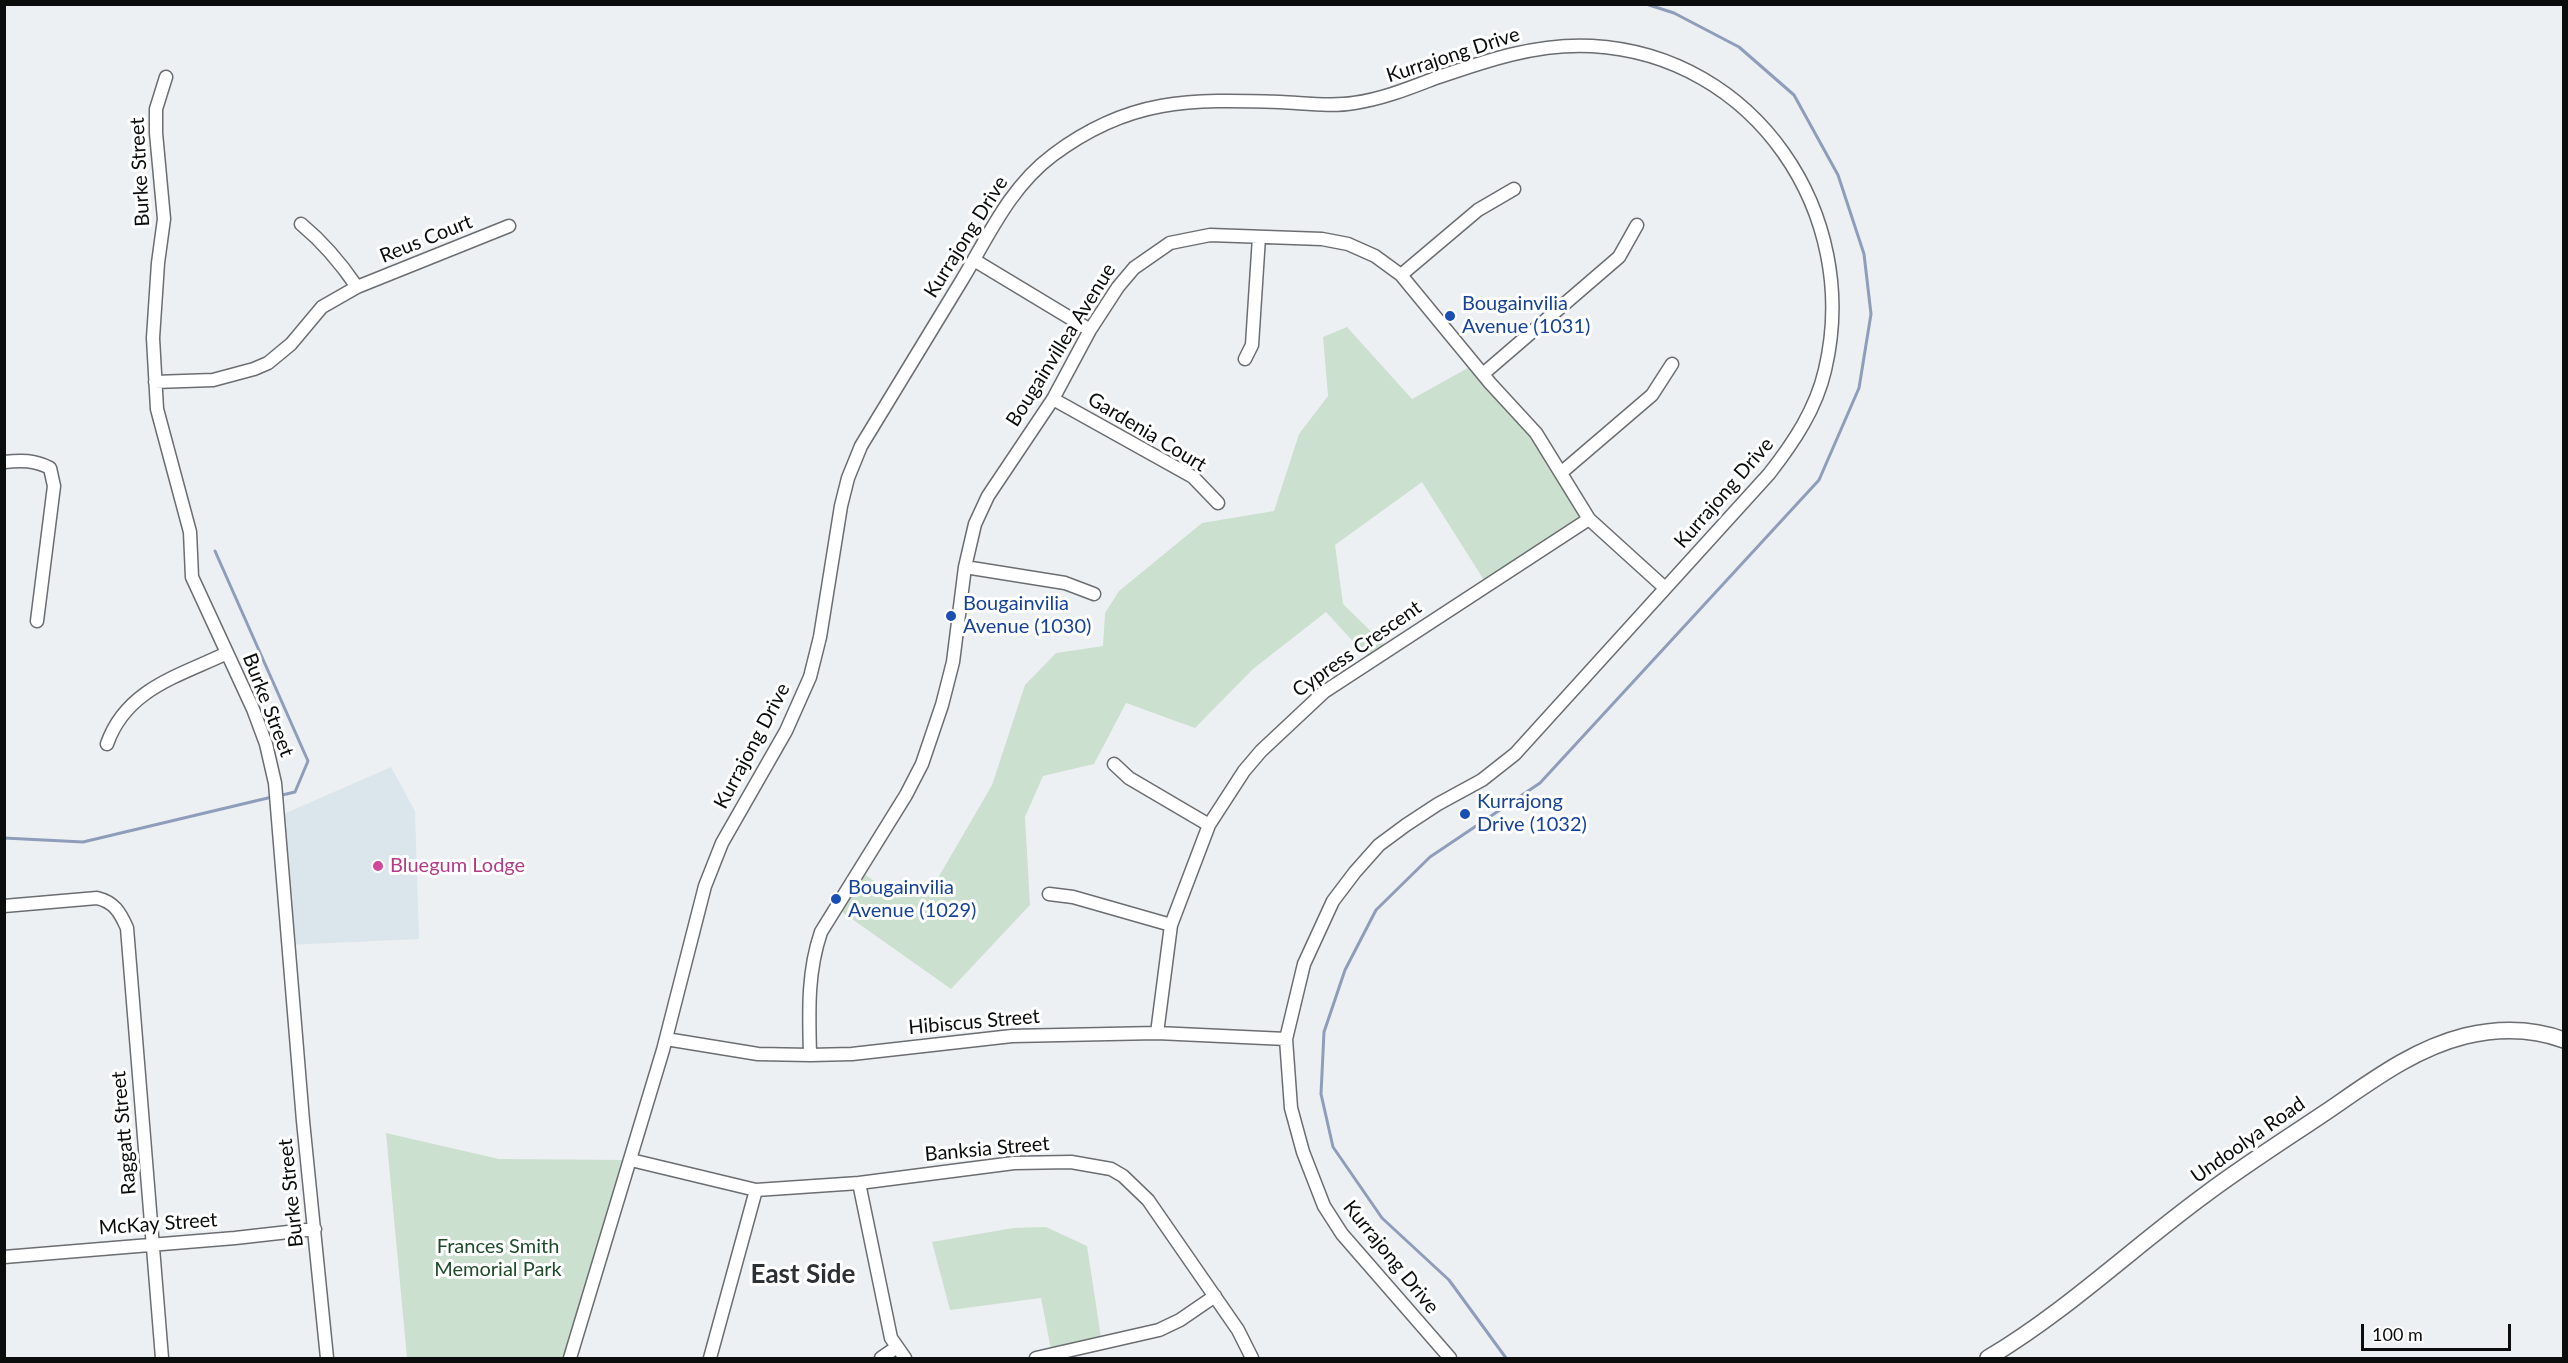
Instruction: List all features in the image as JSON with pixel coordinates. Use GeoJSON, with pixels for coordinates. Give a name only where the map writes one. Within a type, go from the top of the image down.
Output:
{"type":"FeatureCollection","features":[{"type":"Feature","properties":{"kind":"street","name":"Kurrajong Drive"},"geometry":{"type":"LineString","coordinates":[[570,1359],[666,1039],[705,886],[719,848],[786,731],[810,677],[820,637],[834,546],[848,478],[861,446],[974,260],[998,216],[1025,180],[1074,140],[1103,124],[1132,112],[1195,100],[1351,104],[1385,97],[1514,53],[1556,46],[1595,46],[1625,51],[1688,72],[1746,108],[1788,157],[1803,183],[1822,229],[1833,285],[1833,309],[1825,371],[1808,418],[1791,446],[1769,474],[1515,754],[1482,780],[1438,804],[1379,845],[1334,901],[1304,964],[1286,1039],[1291,1108],[1303,1152],[1324,1206],[1342,1234],[1443,1356]]}},
{"type":"Feature","properties":{"kind":"street","name":"Burke Street"},"geometry":{"type":"LineString","coordinates":[[166,77],[156,110],[164,219],[153,338],[157,409],[190,532],[192,577],[253,709],[266,744],[275,783],[287,945],[327,1359]]}},
{"type":"Feature","properties":{"kind":"street"},"geometry":{"type":"LineString","coordinates":[[1401,275],[1478,210],[1514,189]]}},
{"type":"Feature","properties":{"kind":"street"},"geometry":{"type":"LineString","coordinates":[[301,224],[331,251],[357,288]]}},
{"type":"Feature","properties":{"kind":"street"},"geometry":{"type":"LineString","coordinates":[[1483,374],[1619,257],[1637,225]]}},
{"type":"Feature","properties":{"kind":"street","name":"Reus Court"},"geometry":{"type":"LineString","coordinates":[[155,382],[213,380],[268,363],[286,348],[322,307],[357,288],[509,226]]}},
{"type":"Feature","properties":{"kind":"street","name":"Bougainvillea Avenue"},"geometry":{"type":"LineString","coordinates":[[810,1055],[809,986],[814,953],[821,932],[830,916],[906,795],[922,764],[942,705],[953,662],[965,567],[975,524],[988,496],[1053,399],[1090,330],[1118,287],[1134,268],[1170,243],[1210,235],[1323,239],[1348,244],[1376,256],[1401,275],[1483,374],[1536,433],[1589,519],[1665,588]]}},
{"type":"Feature","properties":{"kind":"street"},"geometry":{"type":"LineString","coordinates":[[1245,359],[1252,345],[1259,237]]}},
{"type":"Feature","properties":{"kind":"street"},"geometry":{"type":"LineString","coordinates":[[974,260],[1090,330]]}},
{"type":"Feature","properties":{"kind":"street"},"geometry":{"type":"LineString","coordinates":[[1562,472],[1652,394],[1672,364]]}},
{"type":"Feature","properties":{"kind":"street","name":"Gardenia Court"},"geometry":{"type":"LineString","coordinates":[[1053,399],[1192,477],[1218,503]]}},
{"type":"Feature","properties":{"kind":"street"},"geometry":{"type":"LineString","coordinates":[[4,462],[28,460],[50,468],[54,486],[37,621]]}},
{"type":"Feature","properties":{"kind":"street","name":"Cypress Crescent"},"geometry":{"type":"LineString","coordinates":[[1157,1033],[1171,925],[1209,825],[1244,771],[1261,751],[1324,692],[1589,519]]}},
{"type":"Feature","properties":{"kind":"street"},"geometry":{"type":"LineString","coordinates":[[965,567],[1065,583],[1094,594]]}},
{"type":"Feature","properties":{"kind":"street"},"geometry":{"type":"LineString","coordinates":[[107,744],[114,724],[136,699],[149,690],[227,653]]}},
{"type":"Feature","properties":{"kind":"street"},"geometry":{"type":"LineString","coordinates":[[1114,764],[1129,778],[1209,825]]}},
{"type":"Feature","properties":{"kind":"street"},"geometry":{"type":"LineString","coordinates":[[1049,894],[1073,897],[1171,925]]}},
{"type":"Feature","properties":{"kind":"street","name":"Raggatt Street"},"geometry":{"type":"LineString","coordinates":[[4,906],[97,898],[107,900],[116,907],[127,928],[162,1359]]}},
{"type":"Feature","properties":{"kind":"street","name":"Undoolya Road"},"geometry":{"type":"LineString","coordinates":[[1988,1359],[2062,1309],[2205,1194],[2401,1063],[2445,1042],[2500,1030],[2535,1032],[2564,1040]]}},
{"type":"Feature","properties":{"kind":"street","name":"Hibiscus Street"},"geometry":{"type":"LineString","coordinates":[[666,1039],[758,1054],[810,1055],[852,1054],[1012,1036],[1157,1033],[1286,1039]]}},
{"type":"Feature","properties":{"kind":"street","name":"Banksia Street"},"geometry":{"type":"LineString","coordinates":[[631,1160],[756,1190],[859,1182],[1014,1163],[1071,1162],[1111,1169],[1123,1176],[1148,1200],[1238,1330],[1252,1359]]}},
{"type":"Feature","properties":{"kind":"street"},"geometry":{"type":"LineString","coordinates":[[859,1182],[891,1338],[905,1359]]}},
{"type":"Feature","properties":{"kind":"street"},"geometry":{"type":"LineString","coordinates":[[710,1359],[756,1190]]}},
{"type":"Feature","properties":{"kind":"street","name":"McKay Street"},"geometry":{"type":"LineString","coordinates":[[4,1257],[315,1228]]}},
{"type":"Feature","properties":{"kind":"street"},"geometry":{"type":"LineString","coordinates":[[1036,1359],[1159,1330],[1180,1320],[1215,1296]]}},
{"type":"Feature","properties":{"kind":"street"},"geometry":{"type":"LineString","coordinates":[[881,1359],[897,1347]]}},
{"type":"Feature","properties":{"kind":"shaded area","name":"Bluegum Lodge"},"geometry":{"type":"Polygon","coordinates":[[[391,767],[415,811],[419,939],[287,945],[279,816],[391,767]]]}},
{"type":"Feature","properties":{"kind":"green space"},"geometry":{"type":"Polygon","coordinates":[[[1347,327],[1412,399],[1475,364],[1536,433],[1589,519],[1487,585],[1422,482],[1335,545],[1343,604],[1388,648],[1370,660],[1326,612],[1253,669],[1195,728],[1126,703],[1094,764],[1043,776],[1025,817],[1030,905],[951,989],[835,907],[859,870],[897,898],[931,890],[992,785],[1025,685],[1056,653],[1103,646],[1105,613],[1119,591],[1202,523],[1274,511],[1299,434],[1328,396],[1323,337],[1347,327]]]}},
{"type":"Feature","properties":{"kind":"green space","name":"Frances Smith Memorial Park"},"geometry":{"type":"Polygon","coordinates":[[[386,1133],[499,1159],[631,1160],[570,1358],[407,1358],[386,1133]]]}},
{"type":"Feature","properties":{"kind":"green space"},"geometry":{"type":"Polygon","coordinates":[[[1046,1227],[1087,1246],[1102,1344],[1052,1355],[1041,1298],[950,1310],[932,1242],[1013,1228],[1046,1227]]]}},
{"type":"Feature","properties":{"kind":"waterway"},"geometry":{"type":"LineString","coordinates":[[1506,1358],[1449,1280],[1382,1218],[1333,1147],[1321,1094],[1324,1032],[1345,970],[1376,910],[1430,857],[1540,783],[1819,480],[1859,388],[1871,314],[1864,254],[1838,175],[1794,95],[1739,47],[1674,13],[1646,4]]}},
{"type":"Feature","properties":{"kind":"waterway"},"geometry":{"type":"LineString","coordinates":[[215,551],[308,761],[295,792],[278,796]]}},
{"type":"Feature","properties":{"kind":"waterway"},"geometry":{"type":"LineString","coordinates":[[4,838],[83,842],[272,797]]}},
{"type":"Feature","properties":{"kind":"place","name":"Bougainvilia Avenue (1031)"},"geometry":{"type":"Point","coordinates":[1450,316]}},
{"type":"Feature","properties":{"kind":"place","name":"Bougainvilia Avenue (1030)"},"geometry":{"type":"Point","coordinates":[951,616]}},
{"type":"Feature","properties":{"kind":"place","name":"Kurrajong Drive (1032)"},"geometry":{"type":"Point","coordinates":[1465,814]}},
{"type":"Feature","properties":{"kind":"place","name":"Bluegum Lodge"},"geometry":{"type":"Point","coordinates":[378,866]}},
{"type":"Feature","properties":{"kind":"place","name":"Bougainvilia Avenue (1029)"},"geometry":{"type":"Point","coordinates":[836,899]}},
{"type":"Feature","properties":{"kind":"district","name":"East Side"},"geometry":{"type":"Point","coordinates":[803,1275]}}]}
